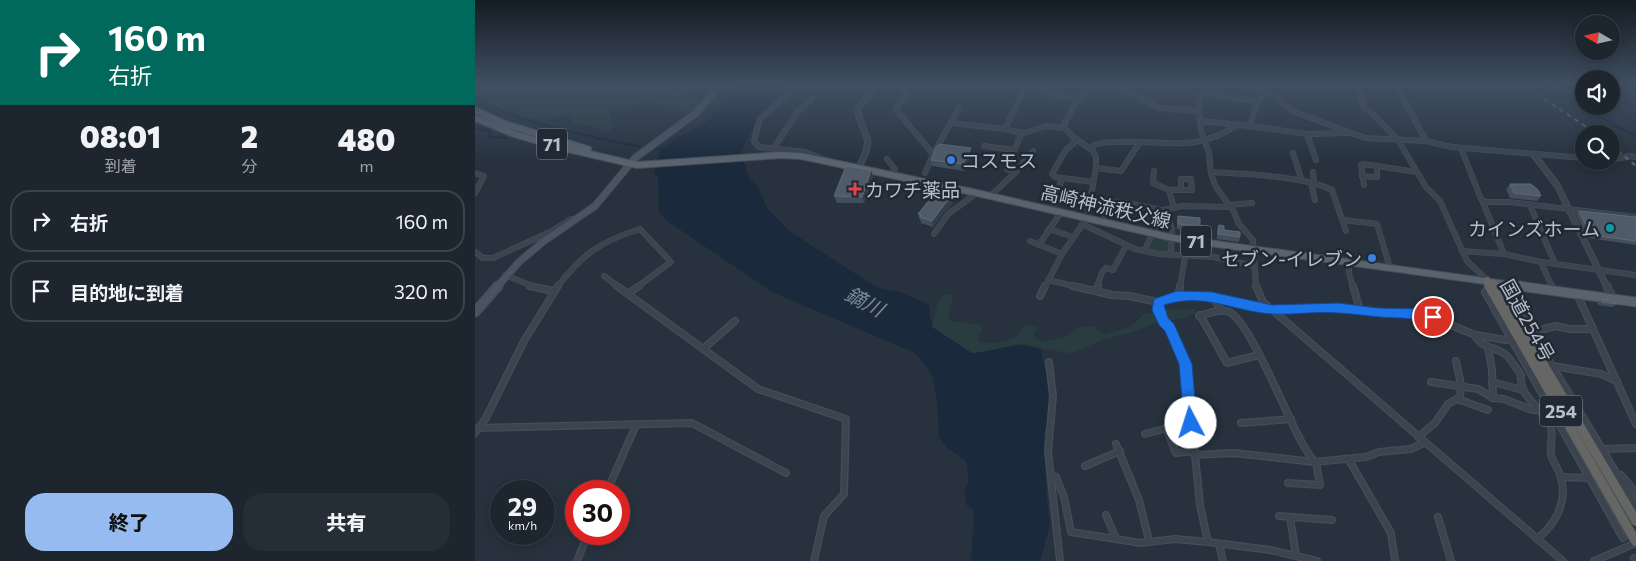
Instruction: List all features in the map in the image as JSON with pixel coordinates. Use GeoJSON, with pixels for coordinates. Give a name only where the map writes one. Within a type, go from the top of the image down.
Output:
{"type":"FeatureCollection","features":[{"type":"Feature","properties":{"kind":"highway","name":"国道254号"},"geometry":{"type":"LineString","coordinates":[[1487,280],[1497,290],[1521,327],[1636,520]]}},
{"type":"Feature","properties":{"kind":"highway","name":"国道254号"},"geometry":{"type":"LineString","coordinates":[[1487,280],[1517,340],[1636,542]]}},
{"type":"Feature","properties":{"kind":"main road","name":"高崎神流秩父線"},"geometry":{"type":"LineString","coordinates":[[475,110],[505,124],[630,163]]}},
{"type":"Feature","properties":{"kind":"main road"},"geometry":{"type":"LineString","coordinates":[[475,312],[505,275],[531,251],[603,199],[630,163],[652,144],[698,110]]}},
{"type":"Feature","properties":{"kind":"main road","name":"高崎神流秩父線"},"geometry":{"type":"LineString","coordinates":[[475,119],[544,142],[630,163],[652,165],[795,155],[824,159],[1061,212],[1084,221],[1101,222],[1173,238],[1636,302]]}},
{"type":"Feature","properties":{"kind":"street"},"geometry":{"type":"LineString","coordinates":[[768,110],[760,119],[755,136],[755,145],[805,152],[824,159]]}},
{"type":"Feature","properties":{"kind":"street"},"geometry":{"type":"LineString","coordinates":[[774,148],[799,110]]}},
{"type":"Feature","properties":{"kind":"street"},"geometry":{"type":"LineString","coordinates":[[859,110],[858,114],[868,141],[866,152],[859,167]]}},
{"type":"Feature","properties":{"kind":"street"},"geometry":{"type":"LineString","coordinates":[[897,110],[932,152]]}},
{"type":"Feature","properties":{"kind":"street"},"geometry":{"type":"LineString","coordinates":[[925,173],[932,152],[939,146],[958,110]]}},
{"type":"Feature","properties":{"kind":"street"},"geometry":{"type":"LineString","coordinates":[[1005,129],[1014,110]]}},
{"type":"Feature","properties":{"kind":"street"},"geometry":{"type":"LineString","coordinates":[[1064,128],[1064,123],[1071,110]]}},
{"type":"Feature","properties":{"kind":"street"},"geometry":{"type":"LineString","coordinates":[[1199,110],[1204,141],[1209,153],[1211,172],[1217,187],[1231,206],[1239,224],[1252,237],[1255,250],[1256,287],[1263,302],[1424,443],[1563,561]]}},
{"type":"Feature","properties":{"kind":"street"},"geometry":{"type":"LineString","coordinates":[[1250,126],[1255,110]]}},
{"type":"Feature","properties":{"kind":"street"},"geometry":{"type":"LineString","coordinates":[[1291,110],[1371,139],[1426,142],[1461,148],[1575,157]]}},
{"type":"Feature","properties":{"kind":"street"},"geometry":{"type":"LineString","coordinates":[[1367,110],[1398,140],[1428,190],[1439,200],[1462,251],[1471,266],[1487,280]]}},
{"type":"Feature","properties":{"kind":"street"},"geometry":{"type":"LineString","coordinates":[[1409,110],[1426,142]]}},
{"type":"Feature","properties":{"kind":"street"},"geometry":{"type":"LineString","coordinates":[[475,119],[484,115]]}},
{"type":"Feature","properties":{"kind":"street"},"geometry":{"type":"LineString","coordinates":[[1200,121],[1307,134],[1352,133]]}},
{"type":"Feature","properties":{"kind":"street"},"geometry":{"type":"LineString","coordinates":[[951,123],[1005,129],[1022,133],[1047,126],[1064,128],[1077,140],[1090,147],[1095,154],[1096,168],[1084,221],[1062,254],[1040,296]]}},
{"type":"Feature","properties":{"kind":"street"},"geometry":{"type":"LineString","coordinates":[[1090,147],[1097,144],[1140,142],[1165,144],[1204,141],[1237,125]]}},
{"type":"Feature","properties":{"kind":"street"},"geometry":{"type":"LineString","coordinates":[[1015,173],[1007,169],[1022,133]]}},
{"type":"Feature","properties":{"kind":"street"},"geometry":{"type":"LineString","coordinates":[[1307,134],[1316,160]]}},
{"type":"Feature","properties":{"kind":"street"},"geometry":{"type":"LineString","coordinates":[[1077,140],[1065,151],[1053,171],[1053,176],[1093,182]]}},
{"type":"Feature","properties":{"kind":"street"},"geometry":{"type":"LineString","coordinates":[[1096,168],[1121,172],[1126,161],[1140,142]]}},
{"type":"Feature","properties":{"kind":"street"},"geometry":{"type":"LineString","coordinates":[[984,146],[1014,150]]}},
{"type":"Feature","properties":{"kind":"street"},"geometry":{"type":"LineString","coordinates":[[1461,148],[1505,254]]}},
{"type":"Feature","properties":{"kind":"street"},"geometry":{"type":"LineString","coordinates":[[990,196],[1015,173],[1020,164],[1030,158],[1033,151]]}},
{"type":"Feature","properties":{"kind":"street"},"geometry":{"type":"LineString","coordinates":[[1293,153],[1302,181]]}},
{"type":"Feature","properties":{"kind":"street"},"geometry":{"type":"LineString","coordinates":[[1534,155],[1557,185],[1597,270],[1613,299]]}},
{"type":"Feature","properties":{"kind":"street"},"geometry":{"type":"LineString","coordinates":[[1620,158],[1636,157]]}},
{"type":"Feature","properties":{"kind":"street"},"geometry":{"type":"LineString","coordinates":[[887,159],[895,169],[893,175]]}},
{"type":"Feature","properties":{"kind":"street"},"geometry":{"type":"LineString","coordinates":[[1364,185],[1361,166],[1377,166],[1417,172]]}},
{"type":"Feature","properties":{"kind":"street"},"geometry":{"type":"LineString","coordinates":[[1363,176],[1379,176],[1377,166]]}},
{"type":"Feature","properties":{"kind":"street"},"geometry":{"type":"LineString","coordinates":[[1154,171],[1153,184],[1169,190],[1181,190]]}},
{"type":"Feature","properties":{"kind":"street"},"geometry":{"type":"LineString","coordinates":[[1211,172],[1302,181],[1331,190],[1346,231]]}},
{"type":"Feature","properties":{"kind":"street"},"geometry":{"type":"LineString","coordinates":[[1313,172],[1315,200]]}},
{"type":"Feature","properties":{"kind":"street"},"geometry":{"type":"LineString","coordinates":[[475,173],[484,176],[475,193]]}},
{"type":"Feature","properties":{"kind":"street"},"geometry":{"type":"LineString","coordinates":[[1052,210],[1062,178]]}},
{"type":"Feature","properties":{"kind":"street"},"geometry":{"type":"LineString","coordinates":[[1169,190],[1173,208]]}},
{"type":"Feature","properties":{"kind":"street"},"geometry":{"type":"LineString","coordinates":[[935,234],[948,214],[977,193]]}},
{"type":"Feature","properties":{"kind":"street"},"geometry":{"type":"LineString","coordinates":[[1090,199],[1164,210],[1187,206],[1231,206],[1252,203]]}},
{"type":"Feature","properties":{"kind":"street"},"geometry":{"type":"LineString","coordinates":[[1482,200],[1636,217]]}},
{"type":"Feature","properties":{"kind":"street"},"geometry":{"type":"LineString","coordinates":[[1101,222],[1109,201]]}},
{"type":"Feature","properties":{"kind":"street"},"geometry":{"type":"LineString","coordinates":[[1530,205],[1555,264]]}},
{"type":"Feature","properties":{"kind":"street"},"geometry":{"type":"LineString","coordinates":[[1144,251],[1164,210]]}},
{"type":"Feature","properties":{"kind":"street"},"geometry":{"type":"LineString","coordinates":[[1164,210],[1169,218],[1173,238],[1171,255]]}},
{"type":"Feature","properties":{"kind":"street"},"geometry":{"type":"LineString","coordinates":[[1039,245],[1061,212]]}},
{"type":"Feature","properties":{"kind":"street"},"geometry":{"type":"LineString","coordinates":[[475,252],[483,258],[493,258],[552,231],[571,219],[576,220]]}},
{"type":"Feature","properties":{"kind":"street"},"geometry":{"type":"LineString","coordinates":[[1343,220],[1377,224],[1390,268]]}},
{"type":"Feature","properties":{"kind":"street"},"geometry":{"type":"LineString","coordinates":[[1084,221],[1125,246],[1185,257],[1210,257],[1254,266]]}},
{"type":"Feature","properties":{"kind":"street"},"geometry":{"type":"LineString","coordinates":[[476,430],[553,291],[591,249],[617,236],[640,229],[671,262],[629,293]]}},
{"type":"Feature","properties":{"kind":"street"},"geometry":{"type":"LineString","coordinates":[[1049,229],[1073,237]]}},
{"type":"Feature","properties":{"kind":"street"},"geometry":{"type":"LineString","coordinates":[[1029,241],[1062,254]]}},
{"type":"Feature","properties":{"kind":"street"},"geometry":{"type":"LineString","coordinates":[[1096,291],[1102,272],[1106,268],[1113,270],[1125,246]]}},
{"type":"Feature","properties":{"kind":"street"},"geometry":{"type":"LineString","coordinates":[[1462,251],[1505,254],[1541,262],[1636,274]]}},
{"type":"Feature","properties":{"kind":"street"},"geometry":{"type":"LineString","coordinates":[[1177,296],[1185,257]]}},
{"type":"Feature","properties":{"kind":"street"},"geometry":{"type":"LineString","coordinates":[[1541,262],[1553,290]]}},
{"type":"Feature","properties":{"kind":"street"},"geometry":{"type":"LineString","coordinates":[[1349,263],[1349,273],[1360,310]]}},
{"type":"Feature","properties":{"kind":"street"},"geometry":{"type":"LineString","coordinates":[[505,275],[530,286],[553,291]]}},
{"type":"Feature","properties":{"kind":"street"},"geometry":{"type":"LineString","coordinates":[[605,276],[758,389],[846,419],[843,494],[824,516],[814,561]]}},
{"type":"Feature","properties":{"kind":"street"},"geometry":{"type":"LineString","coordinates":[[1048,280],[1158,302],[1177,296],[1212,297],[1272,309],[1338,308],[1396,314],[1424,314],[1475,335],[1517,340]]}},
{"type":"Feature","properties":{"kind":"street"},"geometry":{"type":"LineString","coordinates":[[1485,292],[1517,340],[1588,476],[1623,538]]}},
{"type":"Feature","properties":{"kind":"street"},"geometry":{"type":"LineString","coordinates":[[1576,293],[1636,424]]}},
{"type":"Feature","properties":{"kind":"street"},"geometry":{"type":"LineString","coordinates":[[1510,295],[1636,506]]}},
{"type":"Feature","properties":{"kind":"street"},"geometry":{"type":"LineString","coordinates":[[1212,297],[1221,310]]}},
{"type":"Feature","properties":{"kind":"street"},"geometry":{"type":"LineString","coordinates":[[1158,302],[1161,316],[1170,328],[1186,364],[1190,422],[1200,505],[1208,542]]}},
{"type":"Feature","properties":{"kind":"street"},"geometry":{"type":"LineString","coordinates":[[1259,355],[1227,363],[1200,315],[1221,310],[1230,312],[1236,318],[1259,355],[1306,452],[1315,462],[1320,485],[1287,482]]}},
{"type":"Feature","properties":{"kind":"street"},"geometry":{"type":"LineString","coordinates":[[703,349],[735,322]]}},
{"type":"Feature","properties":{"kind":"street"},"geometry":{"type":"LineString","coordinates":[[1532,332],[1556,326],[1569,329],[1593,329]]}},
{"type":"Feature","properties":{"kind":"street"},"geometry":{"type":"LineString","coordinates":[[1521,327],[1536,338]]}},
{"type":"Feature","properties":{"kind":"street"},"geometry":{"type":"LineString","coordinates":[[1475,335],[1477,341],[1488,348],[1506,355],[1521,375],[1520,382],[1523,390],[1551,426],[1551,456],[1561,477],[1563,504],[1549,530],[1537,539]]}},
{"type":"Feature","properties":{"kind":"street"},"geometry":{"type":"LineString","coordinates":[[1488,348],[1492,369],[1493,398]]}},
{"type":"Feature","properties":{"kind":"street"},"geometry":{"type":"LineString","coordinates":[[1418,437],[1435,423],[1448,404],[1459,398],[1461,385],[1456,361]]}},
{"type":"Feature","properties":{"kind":"street"},"geometry":{"type":"LineString","coordinates":[[1049,362],[1053,396],[1048,451],[1060,561]]}},
{"type":"Feature","properties":{"kind":"street"},"geometry":{"type":"LineString","coordinates":[[1553,366],[1601,374],[1617,381]]}},
{"type":"Feature","properties":{"kind":"street"},"geometry":{"type":"LineString","coordinates":[[1431,382],[1478,389],[1493,398],[1504,399],[1531,410],[1538,410]]}},
{"type":"Feature","properties":{"kind":"street"},"geometry":{"type":"LineString","coordinates":[[1492,382],[1523,390]]}},
{"type":"Feature","properties":{"kind":"street"},"geometry":{"type":"LineString","coordinates":[[1457,399],[1488,410]]}},
{"type":"Feature","properties":{"kind":"street"},"geometry":{"type":"LineString","coordinates":[[1241,424],[1291,420]]}},
{"type":"Feature","properties":{"kind":"street"},"geometry":{"type":"LineString","coordinates":[[1145,434],[1190,422]]}},
{"type":"Feature","properties":{"kind":"street"},"geometry":{"type":"LineString","coordinates":[[476,430],[692,423],[786,474]]}},
{"type":"Feature","properties":{"kind":"street"},"geometry":{"type":"LineString","coordinates":[[612,480],[636,425]]}},
{"type":"Feature","properties":{"kind":"street"},"geometry":{"type":"LineString","coordinates":[[1166,428],[1176,453],[1234,453],[1315,462],[1367,457],[1379,452],[1411,449],[1424,443]]}},
{"type":"Feature","properties":{"kind":"street"},"geometry":{"type":"LineString","coordinates":[[1117,444],[1139,500],[1149,541]]}},
{"type":"Feature","properties":{"kind":"street"},"geometry":{"type":"LineString","coordinates":[[1601,448],[1601,463]]}},
{"type":"Feature","properties":{"kind":"street"},"geometry":{"type":"LineString","coordinates":[[1601,448],[1636,448]]}},
{"type":"Feature","properties":{"kind":"street"},"geometry":{"type":"LineString","coordinates":[[1085,466],[1121,451]]}},
{"type":"Feature","properties":{"kind":"street"},"geometry":{"type":"LineString","coordinates":[[1349,460],[1391,533],[1395,561]]}},
{"type":"Feature","properties":{"kind":"street"},"geometry":{"type":"LineString","coordinates":[[1052,475],[1057,477],[1060,485],[1071,532],[1141,542],[1175,539],[1208,542],[1317,561]]}},
{"type":"Feature","properties":{"kind":"street"},"geometry":{"type":"LineString","coordinates":[[1617,476],[1621,475],[1636,494]]}},
{"type":"Feature","properties":{"kind":"street"},"geometry":{"type":"LineString","coordinates":[[1561,477],[1588,476],[1609,495]]}},
{"type":"Feature","properties":{"kind":"street"},"geometry":{"type":"LineString","coordinates":[[1106,515],[1116,539]]}},
{"type":"Feature","properties":{"kind":"street"},"geometry":{"type":"LineString","coordinates":[[1279,516],[1331,520]]}},
{"type":"Feature","properties":{"kind":"street"},"geometry":{"type":"LineString","coordinates":[[1290,517],[1296,556]]}},
{"type":"Feature","properties":{"kind":"street"},"geometry":{"type":"LineString","coordinates":[[1438,517],[1451,561]]}},
{"type":"Feature","properties":{"kind":"street"},"geometry":{"type":"LineString","coordinates":[[1594,561],[1636,542]]}},
{"type":"Feature","properties":{"kind":"street"},"geometry":{"type":"LineString","coordinates":[[1219,544],[1223,561]]}},
{"type":"Feature","properties":{"kind":"street"},"geometry":{"type":"LineString","coordinates":[[577,561],[584,545]]}},
{"type":"Feature","properties":{"kind":"green space"},"geometry":{"type":"Polygon","coordinates":[[[518,110],[616,110],[609,112],[613,130],[603,133],[594,126],[571,124],[572,116],[563,115],[543,121],[518,116],[518,110]]]}},
{"type":"Feature","properties":{"kind":"green space"},"geometry":{"type":"Polygon","coordinates":[[[1152,236],[1171,240],[1169,254],[1146,249],[1152,236]]]}},
{"type":"Feature","properties":{"kind":"green space"},"geometry":{"type":"Polygon","coordinates":[[[945,294],[953,295],[948,318],[950,321],[978,324],[983,328],[977,340],[986,343],[1003,342],[1014,338],[1019,334],[1024,325],[1038,327],[1033,336],[1041,342],[1066,337],[1080,327],[1093,326],[1104,335],[1132,326],[1143,314],[1169,309],[1194,309],[1195,313],[1181,319],[1160,321],[1133,332],[1102,340],[1075,352],[1068,353],[1020,344],[1005,349],[972,354],[932,327],[938,302],[945,294]]]}},
{"type":"Feature","properties":{"kind":"water","name":"鏑川"},"geometry":{"type":"Polygon","coordinates":[[[717,110],[765,110],[757,117],[741,153],[749,178],[758,187],[767,208],[788,230],[876,287],[903,293],[929,305],[932,327],[972,353],[1016,345],[1024,345],[1041,350],[1050,394],[1050,411],[1044,434],[1046,488],[1050,525],[1040,561],[971,561],[974,516],[973,509],[967,506],[964,493],[969,480],[966,461],[946,447],[939,437],[937,401],[932,375],[915,353],[774,293],[667,221],[659,213],[658,176],[654,174],[660,150],[708,121],[717,110]]]}},
{"type":"Feature","properties":{"kind":"building"},"geometry":{"type":"Polygon","coordinates":[[[939,144],[971,148],[963,164],[931,160],[939,144]]]}},
{"type":"Feature","properties":{"kind":"building","name":"カワチ薬品"},"geometry":{"type":"Polygon","coordinates":[[[846,166],[871,170],[862,197],[834,196],[846,166]]]}},
{"type":"Feature","properties":{"kind":"building"},"geometry":{"type":"Polygon","coordinates":[[[1510,184],[1531,184],[1538,190],[1541,196],[1514,193],[1510,184]]]}},
{"type":"Feature","properties":{"kind":"building"},"geometry":{"type":"Polygon","coordinates":[[[935,193],[952,196],[932,221],[920,217],[921,214],[918,214],[935,193]]]}},
{"type":"Feature","properties":{"kind":"building","name":"カインズホーム"},"geometry":{"type":"Polygon","coordinates":[[[1579,211],[1636,217],[1636,241],[1591,235],[1579,211]]]}},
{"type":"Feature","properties":{"kind":"building"},"geometry":{"type":"Polygon","coordinates":[[[1178,216],[1200,218],[1200,226],[1178,224],[1178,216]]]}},
{"type":"Feature","properties":{"kind":"building"},"geometry":{"type":"Polygon","coordinates":[[[1219,225],[1224,226],[1224,230],[1240,232],[1240,237],[1218,234],[1219,225]]]}},
{"type":"Feature","properties":{"kind":"building"},"geometry":{"type":"Polygon","coordinates":[[[1601,300],[1616,302],[1617,304],[1602,302],[1601,300]]]}},
{"type":"Feature","properties":{"kind":"waterway"},"geometry":{"type":"LineString","coordinates":[[500,110],[595,138],[640,146]]}},
{"type":"Feature","properties":{"kind":"waterway"},"geometry":{"type":"LineString","coordinates":[[1589,110],[1617,127],[1636,135]]}},
{"type":"Feature","properties":{"kind":"waterway"},"geometry":{"type":"LineString","coordinates":[[475,129],[488,130],[490,137],[507,138]]}},
{"type":"Feature","properties":{"kind":"waterway"},"geometry":{"type":"LineString","coordinates":[[655,148],[662,149]]}},
{"type":"Feature","properties":{"kind":"railway"},"geometry":{"type":"LineString","coordinates":[[1561,110],[1584,125]]}},
{"type":"Feature","properties":{"kind":"railway"},"geometry":{"type":"LineString","coordinates":[[1620,153],[1636,166]]}},
{"type":"Feature","properties":{"kind":"place","name":"コスモス"},"geometry":{"type":"Point","coordinates":[951,160]}},
{"type":"Feature","properties":{"kind":"place","name":"カワチ薬品"},"geometry":{"type":"Point","coordinates":[855,189]}},
{"type":"Feature","properties":{"kind":"place","name":"カインズホーム"},"geometry":{"type":"Point","coordinates":[1610,228]}},
{"type":"Feature","properties":{"kind":"place","name":"セブン-イレブン"},"geometry":{"type":"Point","coordinates":[1372,258]}},
{"type":"Feature","properties":{"kind":"route"},"geometry":{"type":"LineString","coordinates":[[1191,423],[1186,364],[1181,349],[1170,328],[1163,322],[1158,310],[1158,302],[1177,296],[1212,297],[1272,309],[1338,308],[1378,313],[1424,314],[1433,317]]}}]}
